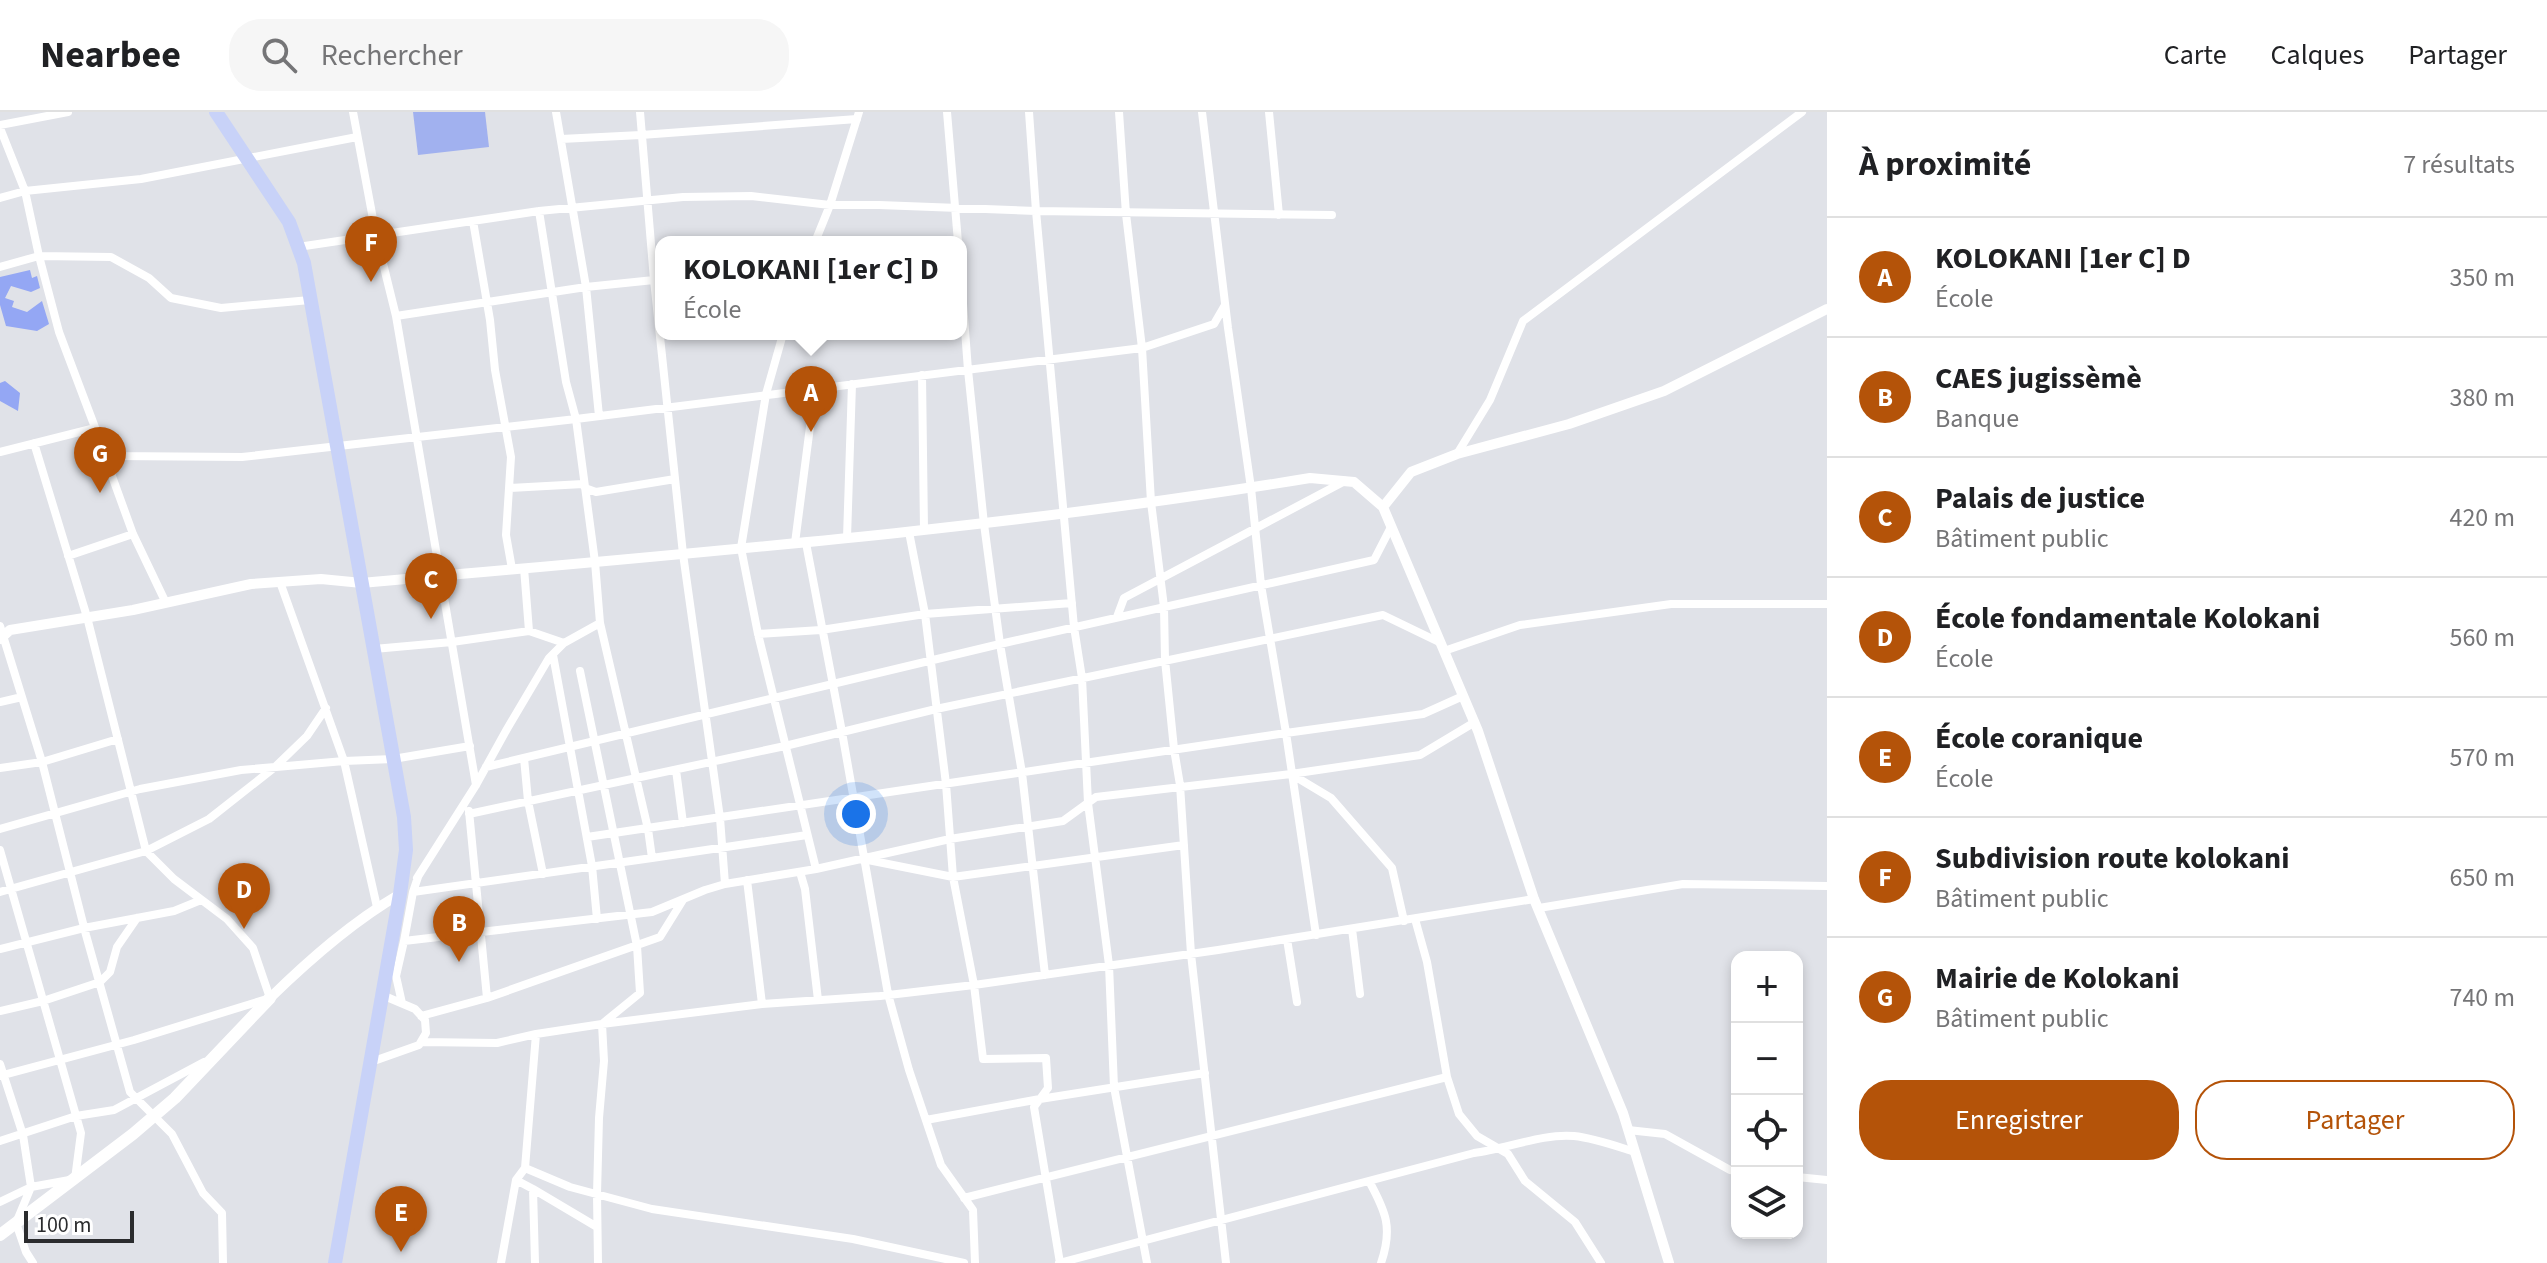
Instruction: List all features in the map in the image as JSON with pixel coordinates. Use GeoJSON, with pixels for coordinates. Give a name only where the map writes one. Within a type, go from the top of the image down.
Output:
{"type":"FeatureCollection","features":[{"type":"Feature","properties":{"kind":"highway"},"geometry":{"type":"LineString","coordinates":[[216,112],[289,222],[304,263],[404,817],[406,893],[382,995],[335,1263]]}},
{"type":"Feature","properties":{"kind":"main road"},"geometry":{"type":"LineString","coordinates":[[0,1235],[175,1098],[270,998]]}},
{"type":"Feature","properties":{"kind":"street"},"geometry":{"type":"LineString","coordinates":[[68,112],[0,126],[25,191],[59,332],[133,534],[165,601]]}},
{"type":"Feature","properties":{"kind":"street"},"geometry":{"type":"LineString","coordinates":[[353,112],[376,235],[396,316],[476,785]]}},
{"type":"Feature","properties":{"kind":"street"},"geometry":{"type":"LineString","coordinates":[[556,112],[586,287],[599,416]]}},
{"type":"Feature","properties":{"kind":"street"},"geometry":{"type":"LineString","coordinates":[[640,112],[655,276]]}},
{"type":"Feature","properties":{"kind":"street"},"geometry":{"type":"LineString","coordinates":[[947,112],[957,236]]}},
{"type":"Feature","properties":{"kind":"street"},"geometry":{"type":"LineString","coordinates":[[1029,112],[1074,627],[1082,678],[1088,803],[1109,965],[1114,1087],[1147,1263]]}},
{"type":"Feature","properties":{"kind":"street"},"geometry":{"type":"LineString","coordinates":[[1119,112],[1126,214],[1142,348],[1151,502],[1164,607],[1165,660],[1180,785],[1191,954],[1226,1263]]}},
{"type":"Feature","properties":{"kind":"street"},"geometry":{"type":"LineString","coordinates":[[1202,112],[1261,585],[1316,935]]}},
{"type":"Feature","properties":{"kind":"street"},"geometry":{"type":"LineString","coordinates":[[1269,112],[1279,215]]}},
{"type":"Feature","properties":{"kind":"street"},"geometry":{"type":"LineString","coordinates":[[1457,454],[1490,400],[1523,321],[1802,112]]}},
{"type":"Feature","properties":{"kind":"street"},"geometry":{"type":"LineString","coordinates":[[561,139],[858,116],[817,236]]}},
{"type":"Feature","properties":{"kind":"street"},"geometry":{"type":"LineString","coordinates":[[0,198],[25,191],[141,179],[357,137]]}},
{"type":"Feature","properties":{"kind":"street"},"geometry":{"type":"LineString","coordinates":[[298,247],[539,211],[646,200],[751,196],[830,205],[1126,214],[1332,215]]}},
{"type":"Feature","properties":{"kind":"street"},"geometry":{"type":"LineString","coordinates":[[539,211],[566,382],[576,419],[600,623],[652,858]]}},
{"type":"Feature","properties":{"kind":"street"},"geometry":{"type":"LineString","coordinates":[[473,221],[511,457],[506,535],[512,569]]}},
{"type":"Feature","properties":{"kind":"street"},"geometry":{"type":"LineString","coordinates":[[0,267],[39,256],[111,257],[149,278],[171,298],[221,308],[310,300]]}},
{"type":"Feature","properties":{"kind":"street"},"geometry":{"type":"LineString","coordinates":[[396,316],[586,287],[655,285]]}},
{"type":"Feature","properties":{"kind":"street"},"geometry":{"type":"LineString","coordinates":[[95,428],[113,456],[242,457],[576,419],[1142,348],[1214,324],[1225,305]]}},
{"type":"Feature","properties":{"kind":"street"},"geometry":{"type":"LineString","coordinates":[[1383,507],[1411,472],[1457,454],[1569,424],[1664,391],[1827,309]]}},
{"type":"Feature","properties":{"kind":"street"},"geometry":{"type":"LineString","coordinates":[[661,340],[683,554],[713,762],[725,884]]}},
{"type":"Feature","properties":{"kind":"street"},"geometry":{"type":"LineString","coordinates":[[781,340],[766,394],[741,548],[773,699],[816,869]]}},
{"type":"Feature","properties":{"kind":"street"},"geometry":{"type":"LineString","coordinates":[[965,340],[984,524],[1022,773],[1045,975]]}},
{"type":"Feature","properties":{"kind":"street"},"geometry":{"type":"LineString","coordinates":[[922,375],[924,530]]}},
{"type":"Feature","properties":{"kind":"street"},"geometry":{"type":"LineString","coordinates":[[847,538],[852,384]]}},
{"type":"Feature","properties":{"kind":"street"},"geometry":{"type":"LineString","coordinates":[[815,388],[800,543],[842,732],[888,994],[941,1165],[973,1210],[975,1263]]}},
{"type":"Feature","properties":{"kind":"street"},"geometry":{"type":"LineString","coordinates":[[0,452],[95,428]]}},
{"type":"Feature","properties":{"kind":"street"},"geometry":{"type":"LineString","coordinates":[[34,443],[87,617],[146,851],[174,879],[227,919],[253,948],[270,998]]}},
{"type":"Feature","properties":{"kind":"street"},"geometry":{"type":"LineString","coordinates":[[2,639],[10,630],[133,610],[251,584],[321,579],[362,583],[683,554],[984,524],[1310,478],[1354,482],[1383,507],[1475,722],[1537,904],[1628,1130],[1669,1263]]}},
{"type":"Feature","properties":{"kind":"street"},"geometry":{"type":"LineString","coordinates":[[510,488],[583,484],[596,492],[675,479]]}},
{"type":"Feature","properties":{"kind":"street"},"geometry":{"type":"LineString","coordinates":[[1117,617],[1124,598],[1346,481]]}},
{"type":"Feature","properties":{"kind":"street"},"geometry":{"type":"LineString","coordinates":[[486,767],[1000,644],[1374,560],[1391,527]]}},
{"type":"Feature","properties":{"kind":"street"},"geometry":{"type":"LineString","coordinates":[[909,532],[925,614],[946,784],[953,877],[974,985],[983,1059],[1046,1058],[1048,1088],[1034,1107],[1059,1263],[1474,1153],[1500,1150],[1538,1139],[1573,1136],[1635,1152]]}},
{"type":"Feature","properties":{"kind":"street"},"geometry":{"type":"LineString","coordinates":[[68,556],[133,534]]}},
{"type":"Feature","properties":{"kind":"street"},"geometry":{"type":"LineString","coordinates":[[524,568],[529,631]]}},
{"type":"Feature","properties":{"kind":"street"},"geometry":{"type":"LineString","coordinates":[[280,582],[344,761],[377,907]]}},
{"type":"Feature","properties":{"kind":"street"},"geometry":{"type":"LineString","coordinates":[[758,634],[821,630],[925,614],[1072,603]]}},
{"type":"Feature","properties":{"kind":"street"},"geometry":{"type":"LineString","coordinates":[[469,814],[785,746],[1009,693],[1383,615],[1442,647],[1520,625],[1671,604],[1827,604]]}},
{"type":"Feature","properties":{"kind":"street"},"geometry":{"type":"LineString","coordinates":[[402,1003],[396,976],[404,941],[406,893],[476,785],[553,655],[564,643],[600,623]]}},
{"type":"Feature","properties":{"kind":"street"},"geometry":{"type":"LineString","coordinates":[[0,626],[42,762],[130,1092],[172,1134],[203,1193],[222,1213],[223,1263]]}},
{"type":"Feature","properties":{"kind":"street"},"geometry":{"type":"LineString","coordinates":[[374,649],[529,631],[564,643]]}},
{"type":"Feature","properties":{"kind":"street"},"geometry":{"type":"LineString","coordinates":[[553,655],[592,866],[597,919]]}},
{"type":"Feature","properties":{"kind":"street"},"geometry":{"type":"LineString","coordinates":[[580,671],[637,946],[640,993],[602,1024]]}},
{"type":"Feature","properties":{"kind":"street"},"geometry":{"type":"LineString","coordinates":[[587,837],[1423,714],[1463,696]]}},
{"type":"Feature","properties":{"kind":"street"},"geometry":{"type":"LineString","coordinates":[[0,702],[22,697]]}},
{"type":"Feature","properties":{"kind":"street"},"geometry":{"type":"LineString","coordinates":[[0,892],[146,851],[209,819],[275,767],[307,736],[326,708]]}},
{"type":"Feature","properties":{"kind":"street"},"geometry":{"type":"LineString","coordinates":[[404,941],[652,912],[725,884],[816,869],[950,839],[1063,821],[1096,797],[1420,755],[1475,722]]}},
{"type":"Feature","properties":{"kind":"street"},"geometry":{"type":"LineString","coordinates":[[0,768],[42,762],[118,739]]}},
{"type":"Feature","properties":{"kind":"street"},"geometry":{"type":"LineString","coordinates":[[0,829],[132,792],[241,770],[393,759],[470,746]]}},
{"type":"Feature","properties":{"kind":"street"},"geometry":{"type":"LineString","coordinates":[[524,758],[528,801],[543,874]]}},
{"type":"Feature","properties":{"kind":"street"},"geometry":{"type":"LineString","coordinates":[[676,770],[683,823]]}},
{"type":"Feature","properties":{"kind":"street"},"geometry":{"type":"LineString","coordinates":[[1291,774],[1331,798],[1392,868],[1404,921]]}},
{"type":"Feature","properties":{"kind":"street"},"geometry":{"type":"LineString","coordinates":[[467,799],[487,998]]}},
{"type":"Feature","properties":{"kind":"street"},"geometry":{"type":"LineString","coordinates":[[2,1075],[118,1045],[270,998],[313,956],[377,907],[406,893],[807,835]]}},
{"type":"Feature","properties":{"kind":"street"},"geometry":{"type":"LineString","coordinates":[[863,859],[953,877],[1184,845]]}},
{"type":"Feature","properties":{"kind":"street"},"geometry":{"type":"LineString","coordinates":[[0,850],[81,1133],[75,1179],[31,1187],[0,1202]]}},
{"type":"Feature","properties":{"kind":"street"},"geometry":{"type":"LineString","coordinates":[[800,872],[805,889],[818,1000]]}},
{"type":"Feature","properties":{"kind":"street"},"geometry":{"type":"LineString","coordinates":[[747,880],[762,1004]]}},
{"type":"Feature","properties":{"kind":"street"},"geometry":{"type":"LineString","coordinates":[[421,1042],[497,1043],[602,1024],[762,1004],[974,985],[1415,919],[1683,884],[1827,886]]}},
{"type":"Feature","properties":{"kind":"street"},"geometry":{"type":"LineString","coordinates":[[0,949],[84,928],[174,911],[201,900]]}},
{"type":"Feature","properties":{"kind":"street"},"geometry":{"type":"LineString","coordinates":[[421,1016],[487,998],[660,937],[683,900]]}},
{"type":"Feature","properties":{"kind":"street"},"geometry":{"type":"LineString","coordinates":[[0,1011],[100,982],[110,972],[117,947],[137,918]]}},
{"type":"Feature","properties":{"kind":"street"},"geometry":{"type":"LineString","coordinates":[[1415,919],[1427,962],[1447,1077],[1459,1114],[1477,1136],[1508,1154],[1525,1181],[1575,1222],[1601,1263]]}},
{"type":"Feature","properties":{"kind":"street"},"geometry":{"type":"LineString","coordinates":[[1352,929],[1360,994]]}},
{"type":"Feature","properties":{"kind":"street"},"geometry":{"type":"LineString","coordinates":[[1287,939],[1297,1002]]}},
{"type":"Feature","properties":{"kind":"street"},"geometry":{"type":"LineString","coordinates":[[371,1062],[419,1045],[426,1033],[425,1020],[415,1009],[382,995]]}},
{"type":"Feature","properties":{"kind":"street"},"geometry":{"type":"LineString","coordinates":[[598,1263],[599,1118],[604,1061],[602,1024]]}},
{"type":"Feature","properties":{"kind":"street"},"geometry":{"type":"LineString","coordinates":[[501,1263],[516,1180],[525,1168],[536,1034]]}},
{"type":"Feature","properties":{"kind":"street"},"geometry":{"type":"LineString","coordinates":[[0,1141],[76,1116],[114,1110],[216,1056]]}},
{"type":"Feature","properties":{"kind":"street"},"geometry":{"type":"LineString","coordinates":[[0,1064],[23,1135],[31,1187],[16,1223],[33,1263]]}},
{"type":"Feature","properties":{"kind":"street"},"geometry":{"type":"LineString","coordinates":[[926,1120],[1205,1073]]}},
{"type":"Feature","properties":{"kind":"street"},"geometry":{"type":"LineString","coordinates":[[964,1198],[1447,1077]]}},
{"type":"Feature","properties":{"kind":"street"},"geometry":{"type":"LineString","coordinates":[[1628,1130],[1665,1134],[1731,1170]]}},
{"type":"Feature","properties":{"kind":"street"},"geometry":{"type":"LineString","coordinates":[[525,1168],[570,1187],[652,1209],[853,1239],[964,1263]]}},
{"type":"Feature","properties":{"kind":"street"},"geometry":{"type":"LineString","coordinates":[[1803,1178],[1827,1180]]}},
{"type":"Feature","properties":{"kind":"street"},"geometry":{"type":"LineString","coordinates":[[516,1180],[597,1227]]}},
{"type":"Feature","properties":{"kind":"street"},"geometry":{"type":"LineString","coordinates":[[1369,1181],[1384,1209],[1388,1242],[1381,1263]]}},
{"type":"Feature","properties":{"kind":"street"},"geometry":{"type":"LineString","coordinates":[[533,1189],[535,1263]]}},
{"type":"Feature","properties":{"kind":"shaded area"},"geometry":{"type":"Polygon","coordinates":[[[413,112],[485,112],[489,147],[418,155],[413,112]]]}},
{"type":"Feature","properties":{"kind":"shaded area"},"geometry":{"type":"Polygon","coordinates":[[[30,270],[32,278],[37,276],[40,288],[31,292],[11,286],[5,298],[14,301],[12,307],[27,312],[42,301],[49,324],[37,331],[6,326],[0,305],[0,277],[30,270]]]}},
{"type":"Feature","properties":{"kind":"shaded area"},"geometry":{"type":"Polygon","coordinates":[[[5,381],[20,393],[18,411],[0,401],[0,383],[5,381]]]}},
{"type":"Feature","properties":{"kind":"place","name":"Subdivision route kolokani"},"geometry":{"type":"Point","coordinates":[371,282]}},
{"type":"Feature","properties":{"kind":"place","name":"KOLOKANI [1er C] D"},"geometry":{"type":"Point","coordinates":[811,432]}},
{"type":"Feature","properties":{"kind":"place","name":"Mairie de Kolokani"},"geometry":{"type":"Point","coordinates":[100,493]}},
{"type":"Feature","properties":{"kind":"place","name":"Palais de justice"},"geometry":{"type":"Point","coordinates":[431,619]}},
{"type":"Feature","properties":{"kind":"place","name":"École fondamentale Kolokani"},"geometry":{"type":"Point","coordinates":[244,929]}},
{"type":"Feature","properties":{"kind":"place","name":"CAES jugissèmè"},"geometry":{"type":"Point","coordinates":[459,962]}},
{"type":"Feature","properties":{"kind":"place","name":"École coranique"},"geometry":{"type":"Point","coordinates":[401,1252]}}]}
